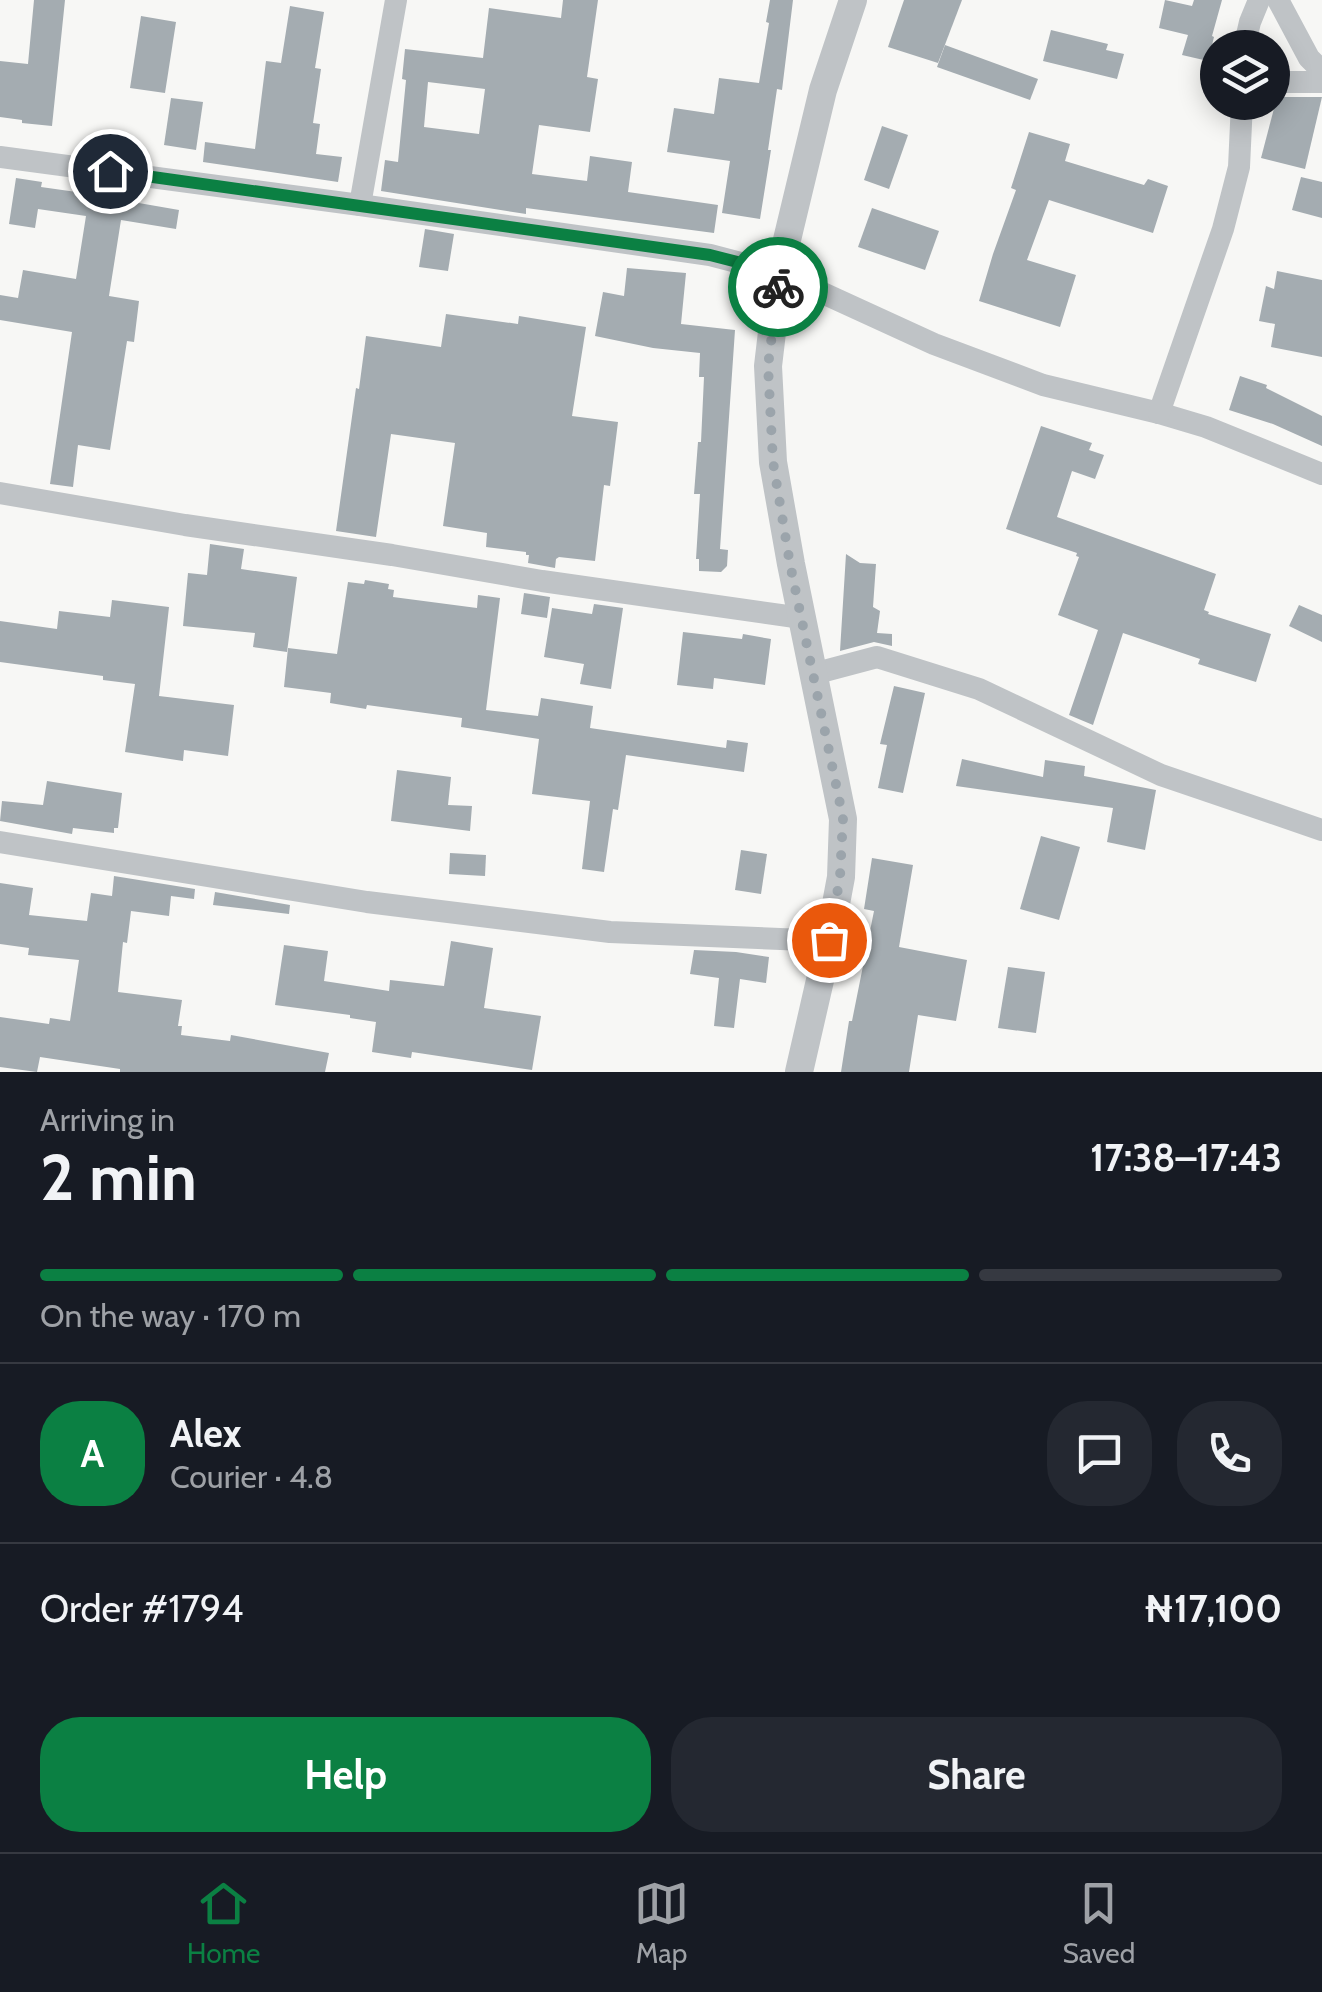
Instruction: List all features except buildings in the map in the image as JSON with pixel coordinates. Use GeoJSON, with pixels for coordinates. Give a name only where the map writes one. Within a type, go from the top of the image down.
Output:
{"type":"FeatureCollection","features":[{"type":"Feature","properties":{"kind":"street"},"geometry":{"type":"LineString","coordinates":[[360,205],[396,0]]}},
{"type":"Feature","properties":{"kind":"street"},"geometry":{"type":"LineString","coordinates":[[800,1072],[840,877],[843,818],[773,462],[768,366],[780,273],[823,90],[853,0]]}},
{"type":"Feature","properties":{"kind":"street"},"geometry":{"type":"LineString","coordinates":[[1248,30],[1259,0]]}},
{"type":"Feature","properties":{"kind":"street"},"geometry":{"type":"LineString","coordinates":[[1278,0],[1309,58],[1322,71]]}},
{"type":"Feature","properties":{"kind":"street"},"geometry":{"type":"LineString","coordinates":[[1290,82],[1322,82]]}},
{"type":"Feature","properties":{"kind":"street"},"geometry":{"type":"LineString","coordinates":[[1159,413],[1223,229],[1239,167],[1241,120]]}},
{"type":"Feature","properties":{"kind":"street"},"geometry":{"type":"LineString","coordinates":[[0,157],[710,255],[780,273],[934,344],[1043,385],[1159,413],[1322,474]]}},
{"type":"Feature","properties":{"kind":"street"},"geometry":{"type":"LineString","coordinates":[[0,494],[542,581],[802,618]]}},
{"type":"Feature","properties":{"kind":"street"},"geometry":{"type":"LineString","coordinates":[[813,674],[877,657],[979,689],[1161,774],[1322,830]]}},
{"type":"Feature","properties":{"kind":"street"},"geometry":{"type":"LineString","coordinates":[[0,842],[366,902],[610,932],[829,940]]}},
{"type":"Feature","properties":{"kind":"way so far"},"geometry":{"type":"LineString","coordinates":[[778,287],[768,366],[773,462],[843,818],[840,877],[829,940]]}},
{"type":"Feature","properties":{"kind":"route"},"geometry":{"type":"LineString","coordinates":[[110,171],[710,255],[780,273],[778,287]]}}]}
